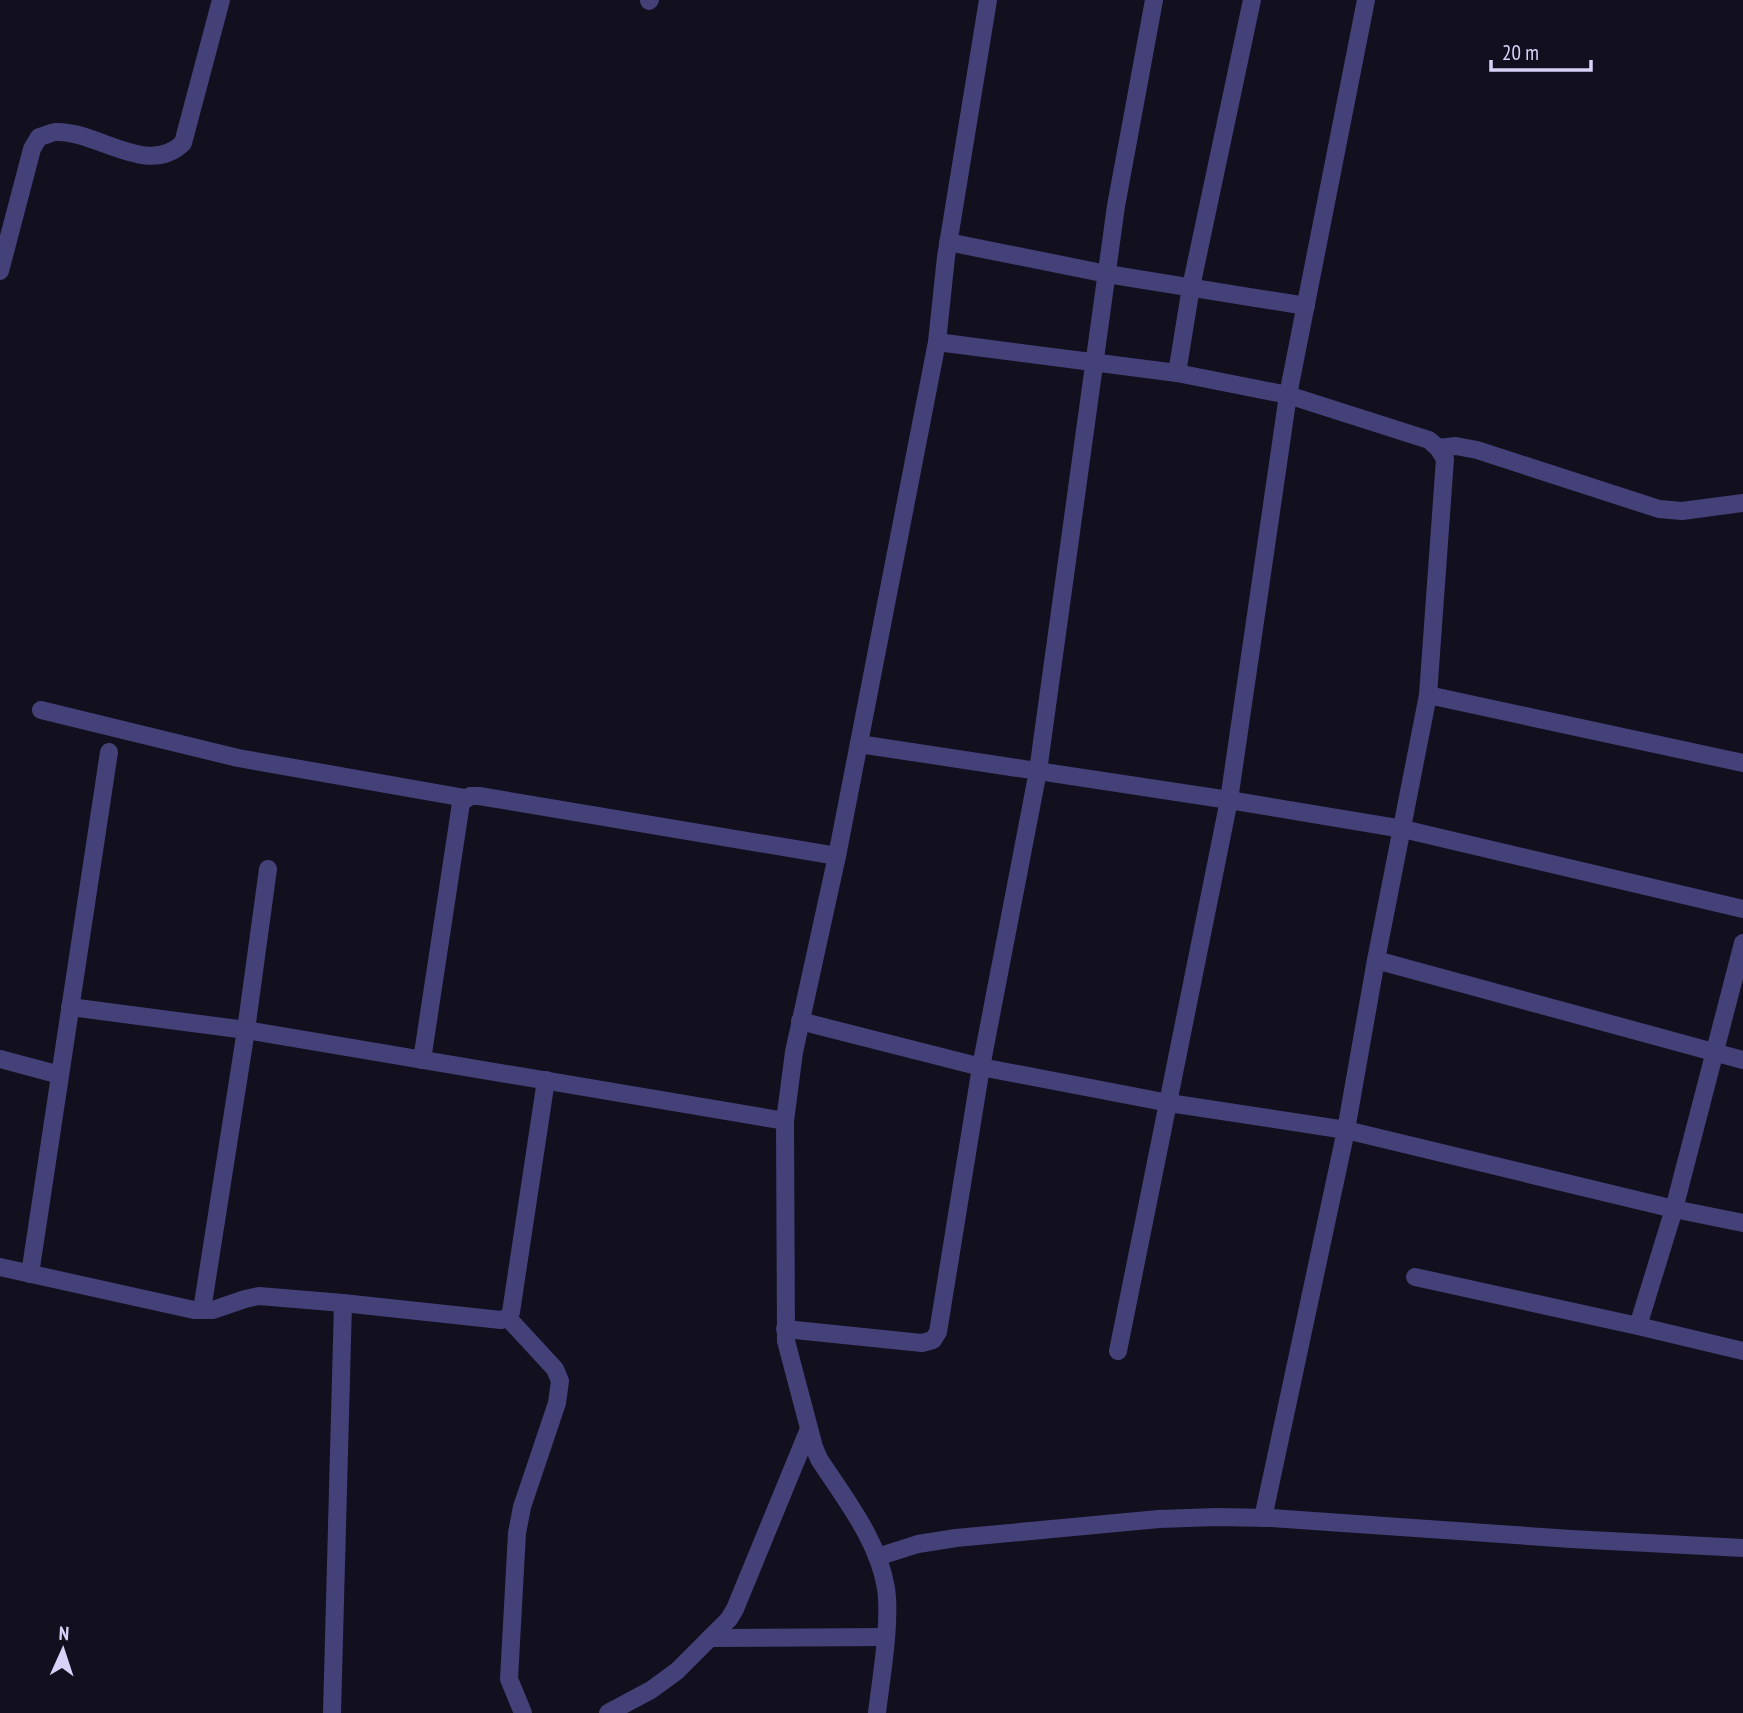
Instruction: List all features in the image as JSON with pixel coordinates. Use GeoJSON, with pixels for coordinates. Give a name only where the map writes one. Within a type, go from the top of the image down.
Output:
{"type":"FeatureCollection","features":[{"type":"Feature","properties":{"kind":"street"},"geometry":{"type":"LineString","coordinates":[[0,271],[32,149],[39,137],[55,132],[144,156],[173,153],[183,144],[221,0]]}},
{"type":"Feature","properties":{"kind":"street"},"geometry":{"type":"LineString","coordinates":[[877,1713],[885,1637],[886,1588],[870,1540],[819,1459],[786,1341],[785,1121],[800,1021],[837,856],[937,342],[948,242],[988,0]]}},
{"type":"Feature","properties":{"kind":"street"},"geometry":{"type":"LineString","coordinates":[[785,1329],[922,1343],[933,1340],[938,1332],[981,1067],[1038,771],[1116,206],[1154,0]]}},
{"type":"Feature","properties":{"kind":"street"},"geometry":{"type":"LineString","coordinates":[[1177,373],[1191,287],[1252,0]]}},
{"type":"Feature","properties":{"kind":"street"},"geometry":{"type":"LineString","coordinates":[[1118,1351],[1229,800],[1288,396],[1366,0]]}},
{"type":"Feature","properties":{"kind":"street"},"geometry":{"type":"LineString","coordinates":[[948,242],[1107,274],[1306,306]]}},
{"type":"Feature","properties":{"kind":"street"},"geometry":{"type":"LineString","coordinates":[[937,342],[1177,373],[1288,396],[1429,440],[1446,459],[1428,695],[1346,1130],[1263,1518]]}},
{"type":"Feature","properties":{"kind":"street"},"geometry":{"type":"LineString","coordinates":[[1438,448],[1456,446],[1477,450],[1671,511],[1743,503]]}},
{"type":"Feature","properties":{"kind":"street"},"geometry":{"type":"LineString","coordinates":[[1428,695],[1743,763]]}},
{"type":"Feature","properties":{"kind":"street"},"geometry":{"type":"LineString","coordinates":[[41,710],[238,758],[465,798],[479,796],[837,856]]}},
{"type":"Feature","properties":{"kind":"street"},"geometry":{"type":"LineString","coordinates":[[859,744],[1403,829],[1743,909]]}},
{"type":"Feature","properties":{"kind":"street"},"geometry":{"type":"LineString","coordinates":[[30,1274],[109,752]]}},
{"type":"Feature","properties":{"kind":"street"},"geometry":{"type":"LineString","coordinates":[[422,1060],[461,803],[465,798]]}},
{"type":"Feature","properties":{"kind":"street"},"geometry":{"type":"LineString","coordinates":[[202,1310],[268,869]]}},
{"type":"Feature","properties":{"kind":"street"},"geometry":{"type":"LineString","coordinates":[[1638,1326],[1674,1209],[1743,943]]}},
{"type":"Feature","properties":{"kind":"street"},"geometry":{"type":"LineString","coordinates":[[1376,960],[1743,1060]]}},
{"type":"Feature","properties":{"kind":"street"},"geometry":{"type":"LineString","coordinates":[[70,1007],[246,1030],[785,1121]]}},
{"type":"Feature","properties":{"kind":"street"},"geometry":{"type":"LineString","coordinates":[[800,1021],[981,1067],[1168,1103],[1346,1130],[1674,1209],[1743,1223]]}},
{"type":"Feature","properties":{"kind":"street"},"geometry":{"type":"LineString","coordinates":[[0,1059],[60,1075]]}},
{"type":"Feature","properties":{"kind":"street"},"geometry":{"type":"LineString","coordinates":[[0,1267],[194,1310],[213,1310],[245,1298],[259,1296],[501,1320],[508,1318],[546,1080]]}},
{"type":"Feature","properties":{"kind":"street"},"geometry":{"type":"LineString","coordinates":[[1415,1278],[1743,1351]]}},
{"type":"Feature","properties":{"kind":"street"},"geometry":{"type":"LineString","coordinates":[[332,1713],[343,1303]]}},
{"type":"Feature","properties":{"kind":"street"},"geometry":{"type":"LineString","coordinates":[[508,1318],[555,1370],[559,1381],[557,1403],[522,1507],[517,1533],[509,1679],[523,1713]]}},
{"type":"Feature","properties":{"kind":"street"},"geometry":{"type":"LineString","coordinates":[[608,1713],[664,1681],[729,1619],[809,1429]]}},
{"type":"Feature","properties":{"kind":"street"},"geometry":{"type":"LineString","coordinates":[[877,1557],[918,1544],[956,1538],[1159,1519],[1263,1518],[1743,1548]]}},
{"type":"Feature","properties":{"kind":"street"},"geometry":{"type":"LineString","coordinates":[[710,1638],[885,1637]]}}]}
